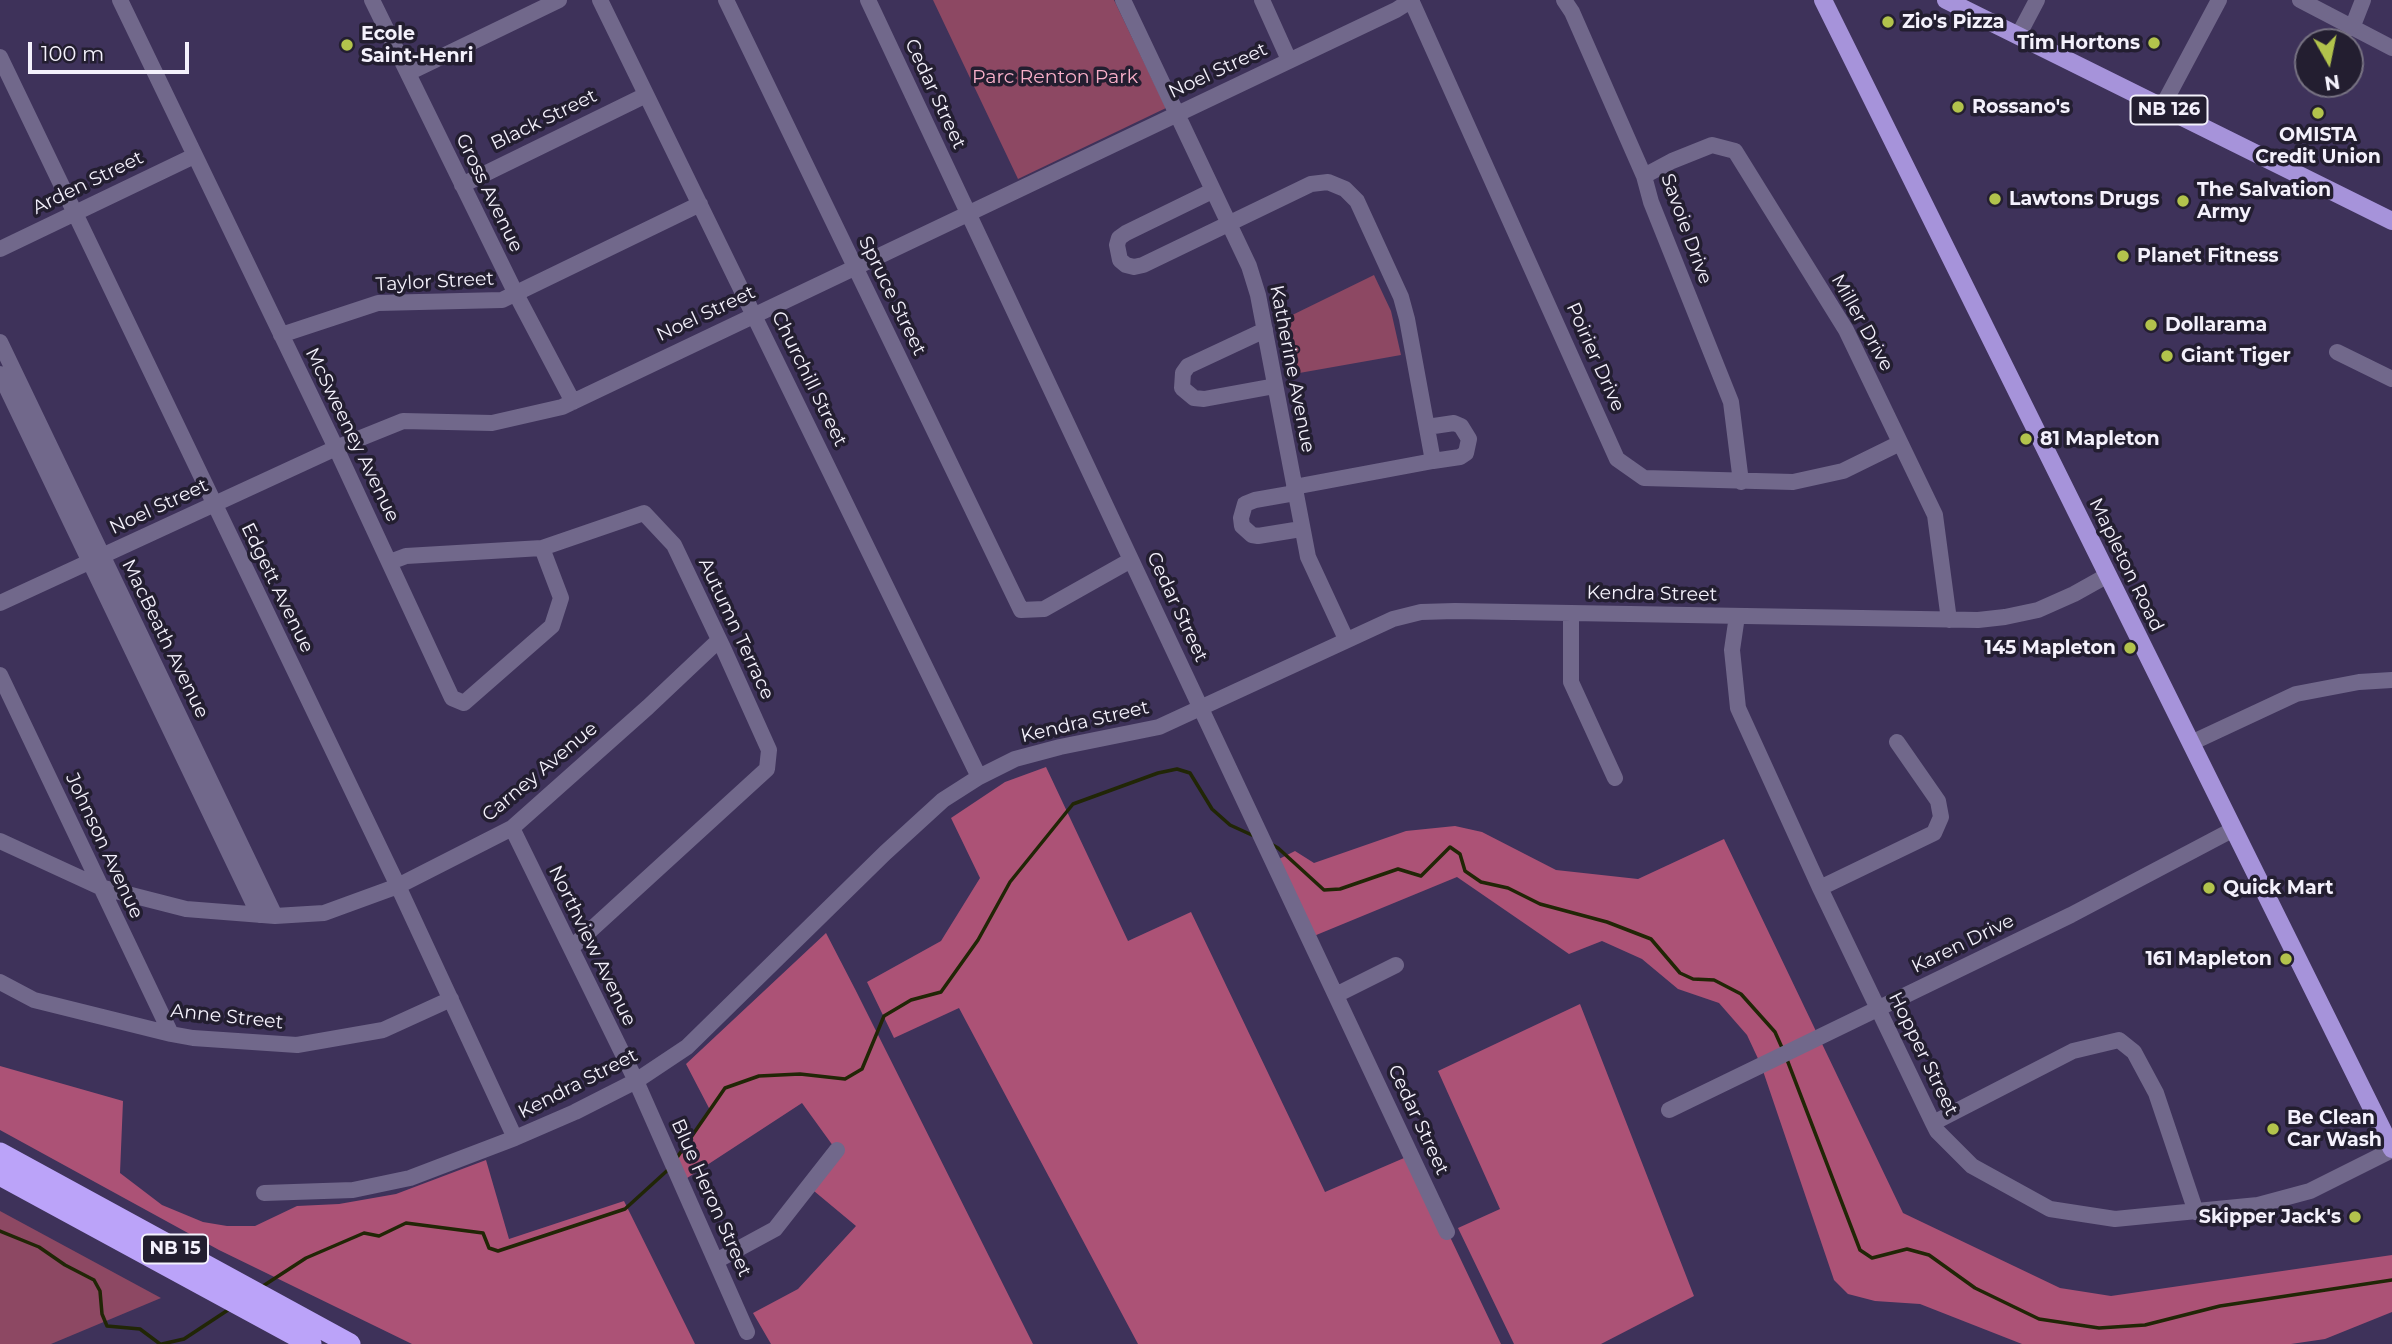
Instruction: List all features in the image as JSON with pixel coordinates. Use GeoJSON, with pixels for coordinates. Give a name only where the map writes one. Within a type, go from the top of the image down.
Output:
{"type":"FeatureCollection","features":[{"type":"Feature","properties":{"kind":"highway","name":"NB 15"},"geometry":{"type":"LineString","coordinates":[[0,1153],[350,1344]]}},
{"type":"Feature","properties":{"kind":"highway","name":"NB 15"},"geometry":{"type":"LineString","coordinates":[[0,1174],[311,1344]]}},
{"type":"Feature","properties":{"kind":"main road","name":"NB 126"},"geometry":{"type":"LineString","coordinates":[[1947,0],[2392,221]]}},
{"type":"Feature","properties":{"kind":"main road","name":"Mapleton Road"},"geometry":{"type":"LineString","coordinates":[[1827,4],[2392,1149]]}},
{"type":"Feature","properties":{"kind":"street","name":"McSweeney Avenue"},"geometry":{"type":"LineString","coordinates":[[120,0],[336,448],[452,698],[464,703],[552,626],[561,598],[542,548]]}},
{"type":"Feature","properties":{"kind":"street","name":"Gross Avenue"},"geometry":{"type":"LineString","coordinates":[[372,0],[461,185],[573,401]]}},
{"type":"Feature","properties":{"kind":"street"},"geometry":{"type":"LineString","coordinates":[[408,73],[559,0]]}},
{"type":"Feature","properties":{"kind":"street","name":"Churchill Street"},"geometry":{"type":"LineString","coordinates":[[600,0],[642,97],[700,204],[979,777]]}},
{"type":"Feature","properties":{"kind":"street","name":"Spruce Street"},"geometry":{"type":"LineString","coordinates":[[726,0],[1021,610],[1044,609],[1131,560]]}},
{"type":"Feature","properties":{"kind":"street","name":"Cedar Street"},"geometry":{"type":"LineString","coordinates":[[868,0],[1447,1232]]}},
{"type":"Feature","properties":{"kind":"street","name":"Katherine Avenue"},"geometry":{"type":"LineString","coordinates":[[1123,0],[1248,266],[1258,295],[1308,557],[1346,639]]}},
{"type":"Feature","properties":{"kind":"street"},"geometry":{"type":"LineString","coordinates":[[1262,0],[1289,60]]}},
{"type":"Feature","properties":{"kind":"street","name":"Noel Street"},"geometry":{"type":"LineString","coordinates":[[0,603],[336,448],[403,421],[492,423],[562,407],[1396,10],[1411,0]]}},
{"type":"Feature","properties":{"kind":"street","name":"Poirier Drive"},"geometry":{"type":"LineString","coordinates":[[1411,0],[1617,458],[1644,478],[1793,482],[1843,471],[1900,443]]}},
{"type":"Feature","properties":{"kind":"street","name":"Savoie Drive"},"geometry":{"type":"LineString","coordinates":[[1564,0],[1572,12],[1644,176],[1651,202],[1731,402],[1741,482]]}},
{"type":"Feature","properties":{"kind":"street"},"geometry":{"type":"LineString","coordinates":[[2018,36],[2037,0]]}},
{"type":"Feature","properties":{"kind":"street"},"geometry":{"type":"LineString","coordinates":[[2162,107],[2219,0]]}},
{"type":"Feature","properties":{"kind":"street"},"geometry":{"type":"LineString","coordinates":[[2300,0],[2392,48]]}},
{"type":"Feature","properties":{"kind":"street"},"geometry":{"type":"LineString","coordinates":[[2352,27],[2363,0]]}},
{"type":"Feature","properties":{"kind":"street","name":"Edgett Avenue"},"geometry":{"type":"LineString","coordinates":[[0,57],[398,887],[515,1138]]}},
{"type":"Feature","properties":{"kind":"street","name":"Black Street"},"geometry":{"type":"LineString","coordinates":[[461,185],[642,97]]}},
{"type":"Feature","properties":{"kind":"street","name":"Miller Drive"},"geometry":{"type":"LineString","coordinates":[[1644,176],[1672,160],[1712,145],[1735,151],[1846,330],[1935,515],[1949,620]]}},
{"type":"Feature","properties":{"kind":"street","name":"Arden Street"},"geometry":{"type":"LineString","coordinates":[[0,249],[194,156]]}},
{"type":"Feature","properties":{"kind":"street"},"geometry":{"type":"LineString","coordinates":[[1212,191],[1119,238],[1117,245],[1120,260],[1134,267],[1143,265],[1311,184],[1328,182],[1345,189],[1357,201],[1401,297],[1433,461]]}},
{"type":"Feature","properties":{"kind":"street","name":"Taylor Street"},"geometry":{"type":"LineString","coordinates":[[281,335],[378,303],[502,300],[700,204]]}},
{"type":"Feature","properties":{"kind":"street"},"geometry":{"type":"LineString","coordinates":[[1265,330],[1188,366],[1182,373],[1182,388],[1194,398],[1204,399],[1275,386]]}},
{"type":"Feature","properties":{"kind":"street","name":"MacBeath Avenue"},"geometry":{"type":"LineString","coordinates":[[0,342],[4,371],[267,916]]}},
{"type":"Feature","properties":{"kind":"street"},"geometry":{"type":"LineString","coordinates":[[2337,352],[2392,379]]}},
{"type":"Feature","properties":{"kind":"street"},"geometry":{"type":"LineString","coordinates":[[1301,529],[1252,536],[1242,526],[1245,504],[1294,490],[1460,457],[1466,453],[1469,439],[1461,426],[1454,423],[1427,427]]}},
{"type":"Feature","properties":{"kind":"street","name":"Autumn Terrace"},"geometry":{"type":"LineString","coordinates":[[390,562],[407,556],[542,548],[644,513],[674,545],[719,640],[769,750],[767,769],[571,948]]}},
{"type":"Feature","properties":{"kind":"street","name":"Kendra Street"},"geometry":{"type":"LineString","coordinates":[[264,1193],[353,1190],[410,1178],[515,1138],[636,1081],[687,1046],[885,853],[943,800],[979,777],[1014,759],[1159,727],[1393,619],[1420,612],[1949,620],[2006,617],[2038,610],[2108,575]]}},
{"type":"Feature","properties":{"kind":"street"},"geometry":{"type":"LineString","coordinates":[[1571,613],[1572,682],[1615,778]]}},
{"type":"Feature","properties":{"kind":"street","name":"Hopper Street"},"geometry":{"type":"LineString","coordinates":[[1737,616],[1732,650],[1738,708],[1819,888],[1937,1131],[1972,1166],[2050,1209],[2115,1219],[2259,1205],[2310,1191],[2392,1149]]}},
{"type":"Feature","properties":{"kind":"street","name":"Carney Avenue"},"geometry":{"type":"LineString","coordinates":[[0,841],[100,887],[186,909],[267,916],[324,913],[398,887],[512,828],[719,640]]}},
{"type":"Feature","properties":{"kind":"street","name":"Johnson Avenue"},"geometry":{"type":"LineString","coordinates":[[0,675],[171,1034]]}},
{"type":"Feature","properties":{"kind":"street"},"geometry":{"type":"LineString","coordinates":[[2191,743],[2296,694],[2338,685],[2392,680]]}},
{"type":"Feature","properties":{"kind":"street"},"geometry":{"type":"LineString","coordinates":[[1819,888],[1934,833],[1941,817],[1938,801],[1897,742]]}},
{"type":"Feature","properties":{"kind":"street","name":"Northview Avenue"},"geometry":{"type":"LineString","coordinates":[[512,828],[636,1081]]}},
{"type":"Feature","properties":{"kind":"street","name":"Karen Drive"},"geometry":{"type":"LineString","coordinates":[[1669,1110],[2071,915],[2234,829]]}},
{"type":"Feature","properties":{"kind":"street"},"geometry":{"type":"LineString","coordinates":[[1336,995],[1396,965]]}},
{"type":"Feature","properties":{"kind":"street","name":"Anne Street"},"geometry":{"type":"LineString","coordinates":[[0,982],[34,1000],[171,1034],[298,1045],[383,1030],[451,999]]}},
{"type":"Feature","properties":{"kind":"street"},"geometry":{"type":"LineString","coordinates":[[1933,1123],[2073,1051],[2119,1040],[2134,1052],[2156,1093],[2196,1212]]}},
{"type":"Feature","properties":{"kind":"street","name":"Blue Heron Street"},"geometry":{"type":"LineString","coordinates":[[636,1081],[747,1332]]}},
{"type":"Feature","properties":{"kind":"street"},"geometry":{"type":"LineString","coordinates":[[716,1261],[775,1229],[836,1150]]}},
{"type":"Feature","properties":{"kind":"green space","name":"Parc Renton Park"},"geometry":{"type":"Polygon","coordinates":[[[933,0],[1114,0],[1166,108],[1018,179],[933,0]]]}},
{"type":"Feature","properties":{"kind":"green space"},"geometry":{"type":"Polygon","coordinates":[[[1374,275],[1391,311],[1401,355],[1288,375],[1280,321],[1374,275]]]}},
{"type":"Feature","properties":{"kind":"green space"},"geometry":{"type":"Polygon","coordinates":[[[0,1211],[161,1298],[51,1344],[0,1344],[0,1211]]]}},
{"type":"Feature","properties":{"kind":"shaded area"},"geometry":{"type":"Polygon","coordinates":[[[1046,767],[1128,941],[1191,912],[1325,1192],[1411,1155],[1501,1344],[1138,1344],[959,1008],[894,1038],[867,982],[941,941],[980,878],[951,818],[1005,782],[1046,767]]]}},
{"type":"Feature","properties":{"kind":"shaded area"},"geometry":{"type":"Polygon","coordinates":[[[1455,826],[1482,832],[1556,870],[1638,879],[1724,839],[1903,1213],[2060,1288],[2111,1296],[2392,1255],[2392,1312],[2325,1339],[2291,1344],[2022,1344],[1920,1304],[1875,1301],[1848,1294],[1834,1280],[1761,1065],[1747,1035],[1719,1003],[1678,989],[1642,959],[1602,941],[1569,954],[1457,877],[1309,938],[1273,862],[1295,851],[1314,863],[1406,831],[1455,826]]]}},
{"type":"Feature","properties":{"kind":"shaded area"},"geometry":{"type":"Polygon","coordinates":[[[826,933],[1033,1344],[771,1344],[753,1313],[798,1289],[856,1226],[808,1186],[836,1150],[802,1103],[681,1182],[673,1164],[710,1110],[686,1064],[826,933]]]}},
{"type":"Feature","properties":{"kind":"shaded area"},"geometry":{"type":"Polygon","coordinates":[[[1580,1004],[1694,1296],[1601,1344],[1514,1344],[1458,1228],[1500,1209],[1438,1071],[1580,1004]]]}},
{"type":"Feature","properties":{"kind":"shaded area"},"geometry":{"type":"Polygon","coordinates":[[[0,1066],[123,1101],[120,1173],[162,1205],[203,1222],[227,1226],[255,1226],[297,1206],[339,1204],[396,1194],[486,1160],[509,1239],[624,1201],[695,1344],[412,1344],[219,1250],[0,1130],[0,1066]]]}},
{"type":"Feature","properties":{"kind":"waterway"},"geometry":{"type":"LineString","coordinates":[[676,1159],[725,1088],[759,1076],[800,1074],[845,1079],[862,1069],[884,1016],[911,1000],[941,992],[978,940],[1010,882],[1073,804],[1158,773],[1177,769],[1190,773],[1212,809],[1230,825],[1254,836]]}},
{"type":"Feature","properties":{"kind":"waterway"},"geometry":{"type":"LineString","coordinates":[[1271,844],[1324,890],[1340,889],[1398,869],[1421,876],[1450,847],[1460,854],[1465,871],[1481,882],[1508,888],[1540,904],[1607,922],[1651,939],[1680,973],[1693,979],[1714,980],[1741,994],[1775,1032],[1783,1050]]}},
{"type":"Feature","properties":{"kind":"waterway"},"geometry":{"type":"LineString","coordinates":[[1786,1057],[1860,1250],[1872,1258],[1907,1249],[1929,1255],[1975,1288],[2039,1319],[2099,1328],[2145,1325],[2220,1306],[2392,1280]]}},
{"type":"Feature","properties":{"kind":"waterway"},"geometry":{"type":"LineString","coordinates":[[263,1286],[306,1258],[364,1233],[379,1236],[406,1223],[483,1233],[489,1248],[498,1251],[625,1209],[670,1168]]}},
{"type":"Feature","properties":{"kind":"waterway"},"geometry":{"type":"LineString","coordinates":[[0,1231],[39,1247],[94,1280],[100,1291],[102,1314],[107,1326],[140,1329],[160,1344]]}},
{"type":"Feature","properties":{"kind":"waterway"},"geometry":{"type":"LineString","coordinates":[[162,1344],[184,1339],[231,1308]]}},
{"type":"Feature","properties":{"kind":"place","name":"Zio's Pizza"},"geometry":{"type":"Point","coordinates":[1888,22]}},
{"type":"Feature","properties":{"kind":"place","name":"Tim Hortons"},"geometry":{"type":"Point","coordinates":[2154,43]}},
{"type":"Feature","properties":{"kind":"place","name":"Ecole Saint-Henri"},"geometry":{"type":"Point","coordinates":[347,45]}},
{"type":"Feature","properties":{"kind":"place","name":"Rossano's"},"geometry":{"type":"Point","coordinates":[1958,107]}},
{"type":"Feature","properties":{"kind":"place","name":"OMISTA Credit Union"},"geometry":{"type":"Point","coordinates":[2318,113]}},
{"type":"Feature","properties":{"kind":"place","name":"Lawtons Drugs"},"geometry":{"type":"Point","coordinates":[1995,199]}},
{"type":"Feature","properties":{"kind":"place","name":"The Salvation Army"},"geometry":{"type":"Point","coordinates":[2183,201]}},
{"type":"Feature","properties":{"kind":"place","name":"Planet Fitness"},"geometry":{"type":"Point","coordinates":[2123,256]}},
{"type":"Feature","properties":{"kind":"place","name":"Dollarama"},"geometry":{"type":"Point","coordinates":[2151,325]}},
{"type":"Feature","properties":{"kind":"place","name":"Giant Tiger"},"geometry":{"type":"Point","coordinates":[2167,356]}},
{"type":"Feature","properties":{"kind":"place","name":"81 Mapleton"},"geometry":{"type":"Point","coordinates":[2026,439]}},
{"type":"Feature","properties":{"kind":"place","name":"145 Mapleton"},"geometry":{"type":"Point","coordinates":[2130,648]}},
{"type":"Feature","properties":{"kind":"place","name":"Quick Mart"},"geometry":{"type":"Point","coordinates":[2209,888]}},
{"type":"Feature","properties":{"kind":"place","name":"161 Mapleton"},"geometry":{"type":"Point","coordinates":[2286,959]}},
{"type":"Feature","properties":{"kind":"place","name":"Be Clean Car Wash"},"geometry":{"type":"Point","coordinates":[2273,1129]}},
{"type":"Feature","properties":{"kind":"place","name":"Skipper Jack's"},"geometry":{"type":"Point","coordinates":[2355,1217]}}]}
